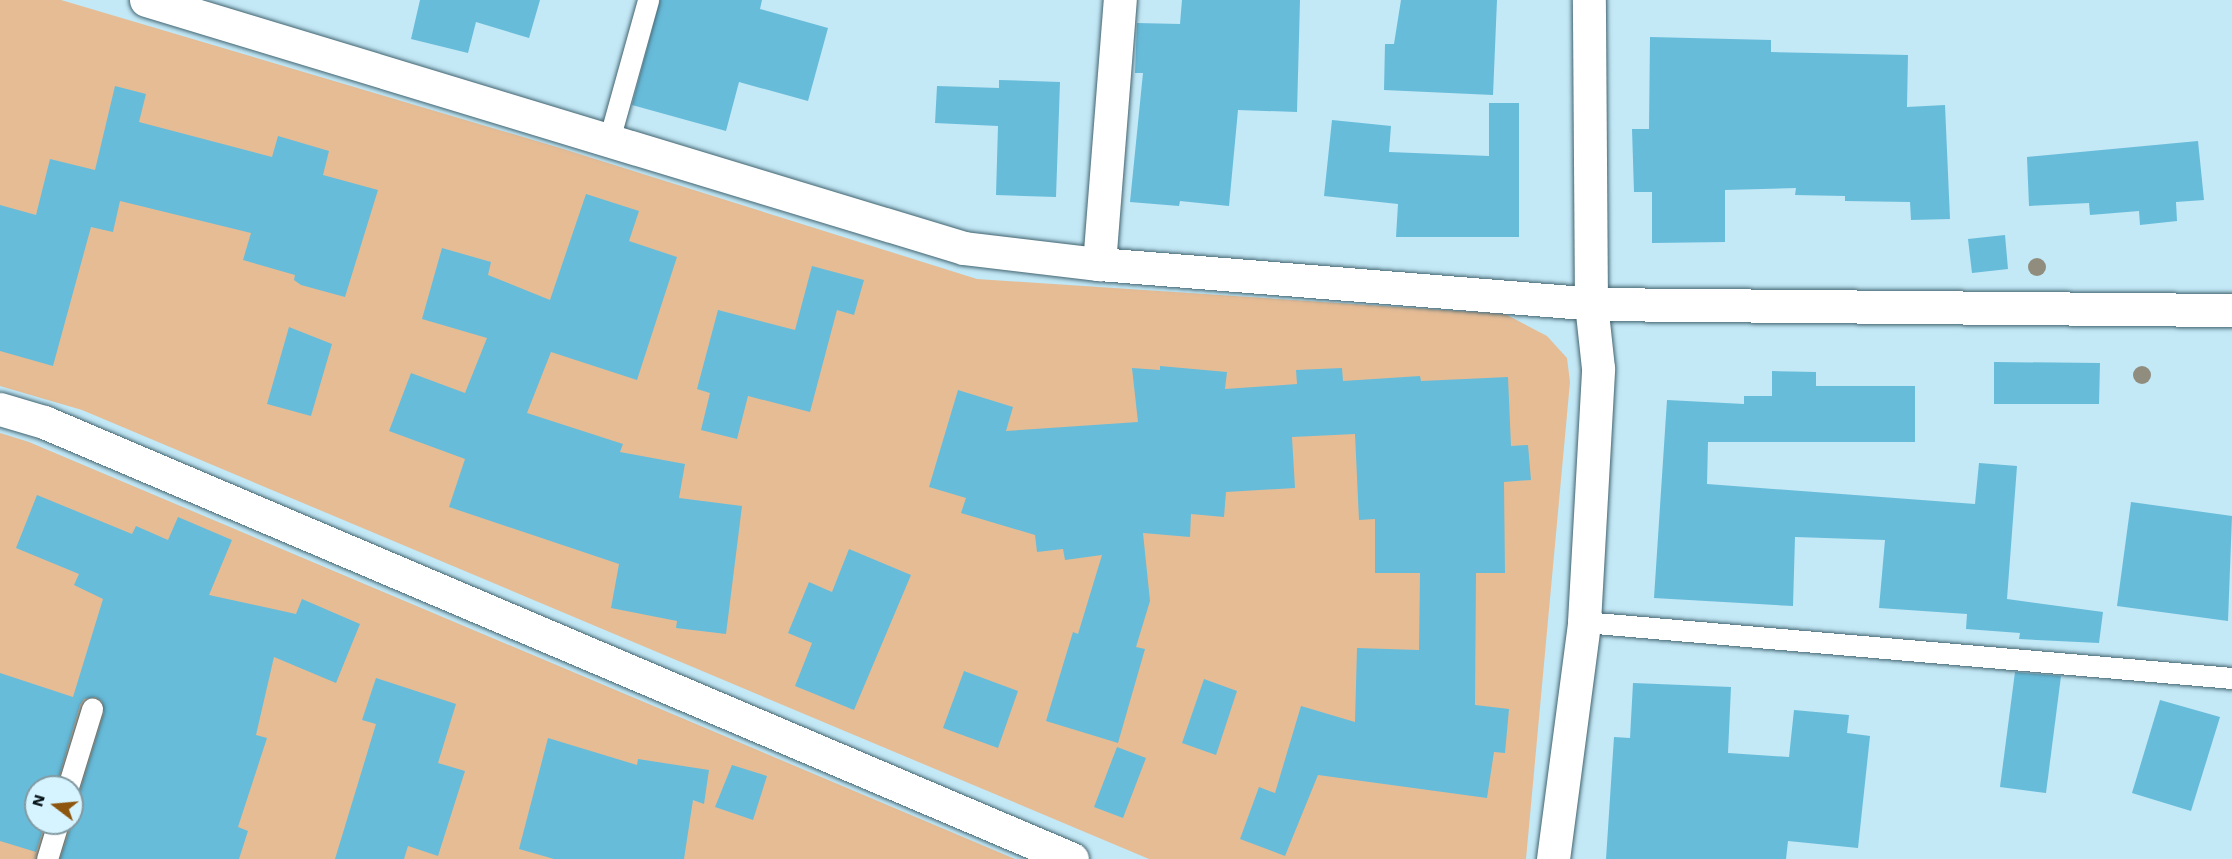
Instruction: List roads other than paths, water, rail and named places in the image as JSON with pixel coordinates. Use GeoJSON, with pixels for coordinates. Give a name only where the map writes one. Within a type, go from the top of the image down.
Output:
{"type":"FeatureCollection","features":[{"type":"Feature","properties":{"kind":"street"},"geometry":{"type":"LineString","coordinates":[[146,0],[964,248],[1099,264],[1591,304],[2232,310]]}},
{"type":"Feature","properties":{"kind":"street"},"geometry":{"type":"LineString","coordinates":[[1099,264],[1120,0]]}},
{"type":"Feature","properties":{"kind":"street"},"geometry":{"type":"LineString","coordinates":[[1553,859],[1584,622],[1598,368],[1591,304],[1589,0]]}},
{"type":"Feature","properties":{"kind":"street"},"geometry":{"type":"LineString","coordinates":[[0,409],[44,422],[1072,859]]}},
{"type":"Feature","properties":{"kind":"lane"},"geometry":{"type":"LineString","coordinates":[[609,140],[648,0]]}},
{"type":"Feature","properties":{"kind":"lane"},"geometry":{"type":"LineString","coordinates":[[1584,622],[2232,678]]}},
{"type":"Feature","properties":{"kind":"lane"},"geometry":{"type":"LineString","coordinates":[[72,775],[92,709]]}},
{"type":"Feature","properties":{"kind":"lane"},"geometry":{"type":"LineString","coordinates":[[47,859],[54,835]]}}]}
